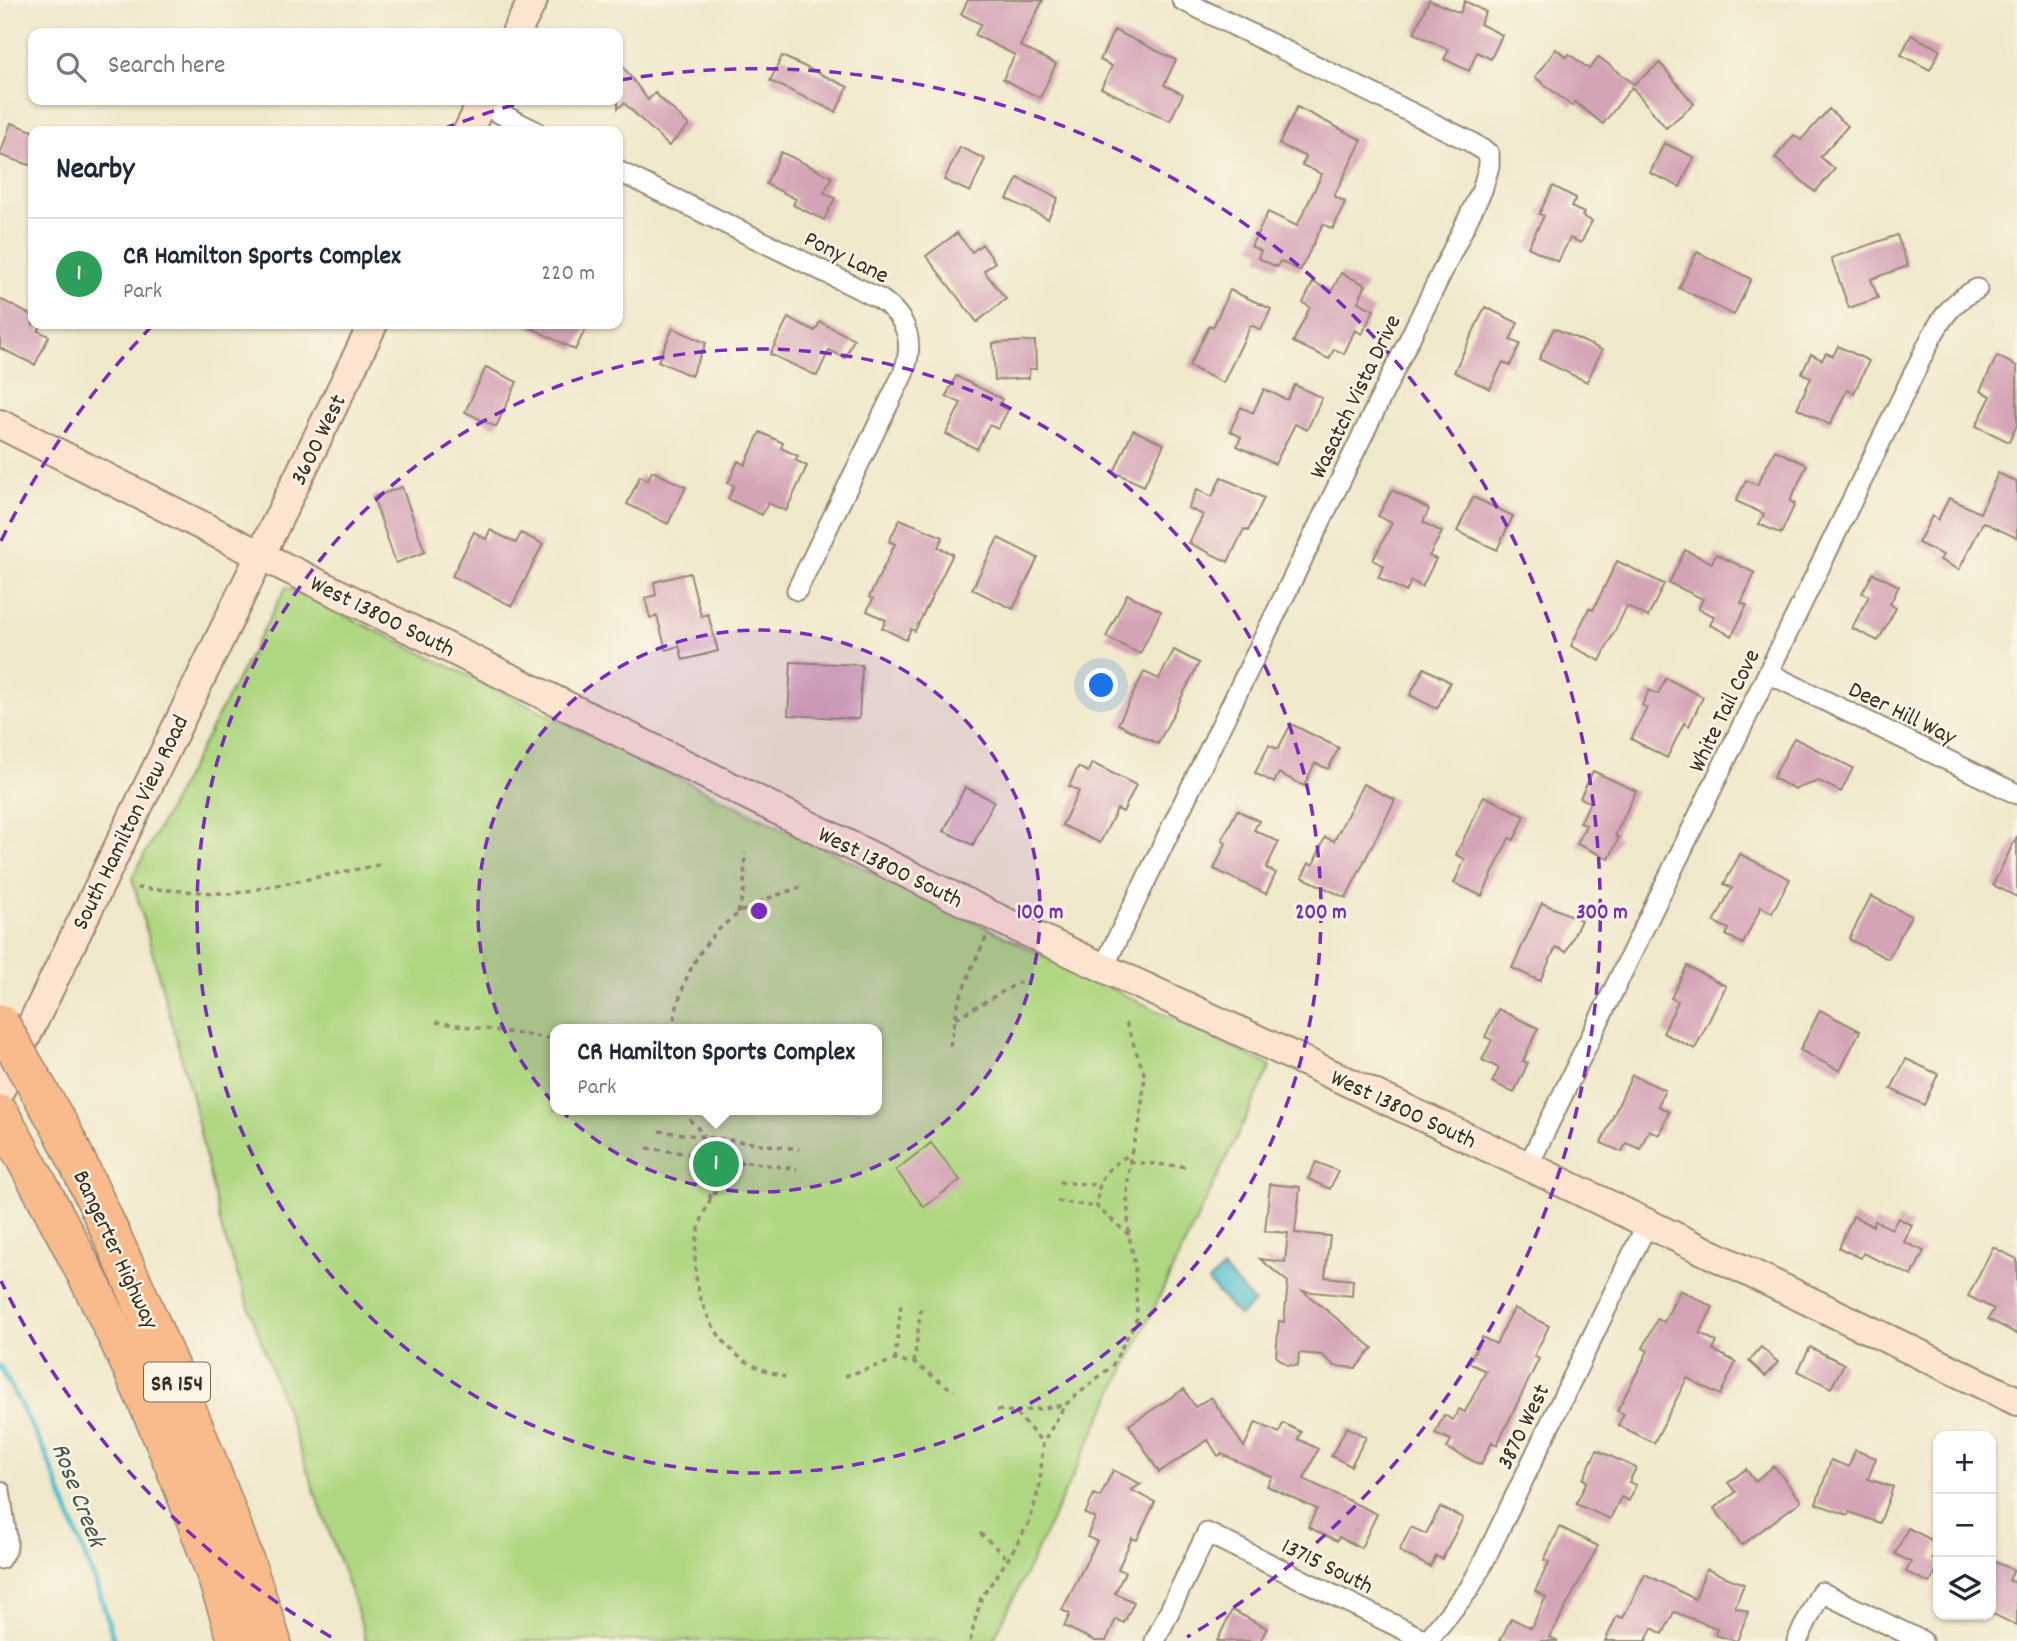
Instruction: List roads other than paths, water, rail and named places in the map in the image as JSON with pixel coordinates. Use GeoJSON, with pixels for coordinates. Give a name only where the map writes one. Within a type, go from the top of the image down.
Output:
{"type":"FeatureCollection","features":[{"type":"Feature","properties":{"kind":"highway","name":"Bangerter Highway"},"geometry":{"type":"LineString","coordinates":[[0,1023],[63,1132],[135,1285],[177,1382],[242,1547],[272,1641]]}},
{"type":"Feature","properties":{"kind":"highway","name":"Bangerter Highway"},"geometry":{"type":"LineString","coordinates":[[0,1114],[117,1334],[148,1402],[203,1540],[237,1641]]}},
{"type":"Feature","properties":{"kind":"street"},"geometry":{"type":"LineString","coordinates":[[519,28],[533,0]]}},
{"type":"Feature","properties":{"kind":"street","name":"Wasatch Vista Drive"},"geometry":{"type":"LineString","coordinates":[[1104,966],[1482,190],[1489,166],[1489,154],[1469,141],[1182,0]]}},
{"type":"Feature","properties":{"kind":"street"},"geometry":{"type":"LineString","coordinates":[[470,126],[481,105]]}},
{"type":"Feature","properties":{"kind":"street"},"geometry":{"type":"LineString","coordinates":[[487,105],[526,126]]}},
{"type":"Feature","properties":{"kind":"street","name":"Pony Lane"},"geometry":{"type":"LineString","coordinates":[[623,173],[880,299],[901,316],[910,341],[907,364],[797,590]]}},
{"type":"Feature","properties":{"kind":"street","name":"White Tail Cove"},"geometry":{"type":"LineString","coordinates":[[1528,1166],[1932,336],[1951,306],[1977,289]]}},
{"type":"Feature","properties":{"kind":"street","name":"3600 West"},"geometry":{"type":"LineString","coordinates":[[260,555],[371,329]]}},
{"type":"Feature","properties":{"kind":"street","name":"West 13800 South"},"geometry":{"type":"LineString","coordinates":[[0,424],[972,906],[1528,1166],[2017,1401]]}},
{"type":"Feature","properties":{"kind":"street","name":"South Hamilton View Road"},"geometry":{"type":"LineString","coordinates":[[0,1090],[260,555]]}},
{"type":"Feature","properties":{"kind":"street","name":"Deer Hill Way"},"geometry":{"type":"LineString","coordinates":[[1769,673],[2017,794]]}},
{"type":"Feature","properties":{"kind":"street","name":"3870 West"},"geometry":{"type":"LineString","coordinates":[[1427,1641],[1469,1589],[1480,1569],[1647,1224]]}},
{"type":"Feature","properties":{"kind":"street"},"geometry":{"type":"LineString","coordinates":[[0,1491],[8,1539],[0,1559]]}},
{"type":"Feature","properties":{"kind":"street","name":"13715 South"},"geometry":{"type":"LineString","coordinates":[[1155,1641],[1207,1533],[1427,1641]]}},
{"type":"Feature","properties":{"kind":"street"},"geometry":{"type":"LineString","coordinates":[[1797,1641],[1821,1592],[1922,1641]]}},
{"type":"Feature","properties":{"kind":"water"},"geometry":{"type":"Polygon","coordinates":[[[1223,1268],[1254,1303],[1239,1316],[1208,1282],[1223,1268]]]}},
{"type":"Feature","properties":{"kind":"waterway","name":"Rose Creek"},"geometry":{"type":"LineString","coordinates":[[0,1366],[46,1454],[102,1600],[114,1641]]}},
{"type":"Feature","properties":{"kind":"place","name":"CR Hamilton Sports Complex"},"geometry":{"type":"Point","coordinates":[716,1164]}}]}
